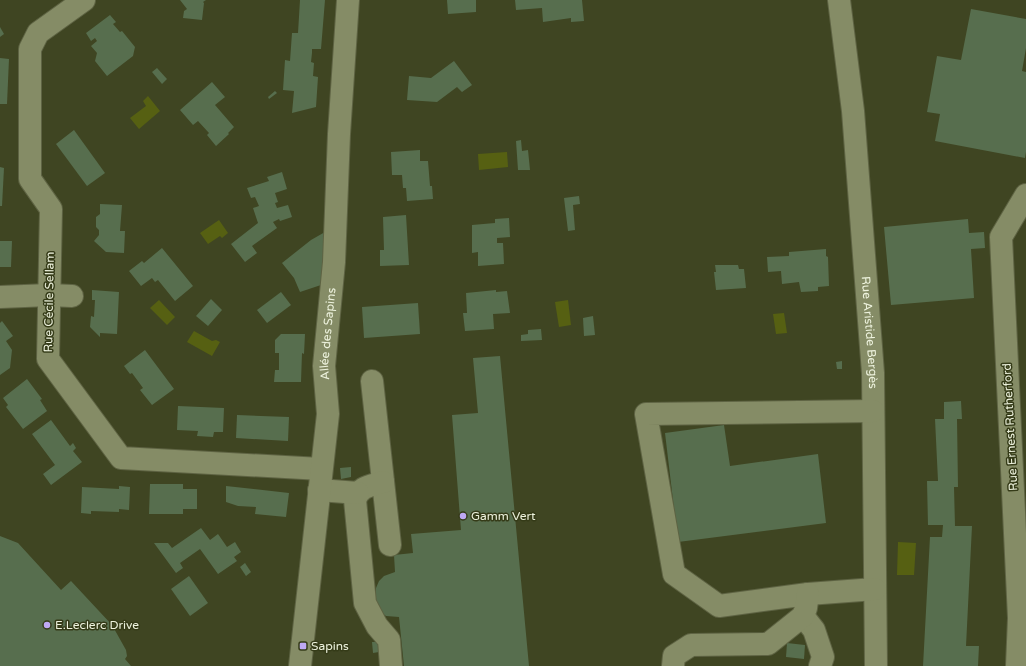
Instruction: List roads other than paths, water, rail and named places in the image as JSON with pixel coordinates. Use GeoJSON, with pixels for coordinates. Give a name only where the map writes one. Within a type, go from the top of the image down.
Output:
{"type":"FeatureCollection","features":[{"type":"Feature","properties":{"kind":"street","name":"Rue Cécile Sellam"},"geometry":{"type":"LineString","coordinates":[[84,0],[38,33],[30,49],[30,179],[51,209],[48,359],[121,458],[320,479]]}},
{"type":"Feature","properties":{"kind":"street","name":"Allée des Sapins"},"geometry":{"type":"LineString","coordinates":[[300,666],[328,414],[324,366],[334,262],[339,134],[348,0]]}},
{"type":"Feature","properties":{"kind":"street","name":"Rue Aristide Bergès"},"geometry":{"type":"LineString","coordinates":[[839,0],[853,111],[873,372],[876,666]]}},
{"type":"Feature","properties":{"kind":"street","name":"Rue Ernest Rutherford"},"geometry":{"type":"LineString","coordinates":[[1018,666],[1019,618],[1001,237],[1026,195]]}},
{"type":"Feature","properties":{"kind":"street"},"geometry":{"type":"LineString","coordinates":[[0,297],[49,295],[72,296]]}},
{"type":"Feature","properties":{"kind":"street"},"geometry":{"type":"LineString","coordinates":[[372,381],[390,545]]}},
{"type":"Feature","properties":{"kind":"street"},"geometry":{"type":"LineString","coordinates":[[873,411],[646,414],[674,574],[719,606],[808,594],[875,589]]}},
{"type":"Feature","properties":{"kind":"street"},"geometry":{"type":"LineString","coordinates":[[320,479],[358,492]]}},
{"type":"Feature","properties":{"kind":"street"},"geometry":{"type":"LineString","coordinates":[[383,482],[358,492],[355,500],[365,603],[377,626],[389,640],[391,666]]}},
{"type":"Feature","properties":{"kind":"street"},"geometry":{"type":"LineString","coordinates":[[673,666],[674,656],[691,645],[768,644],[803,616],[808,594]]}},
{"type":"Feature","properties":{"kind":"street"},"geometry":{"type":"LineString","coordinates":[[803,616],[814,630],[823,657],[820,666]]}},
{"type":"Feature","properties":{"kind":"street"},"geometry":{"type":"LineString","coordinates":[[1018,666],[1026,659]]}},
{"type":"Feature","properties":{"kind":"place","name":"Gamm Vert"},"geometry":{"type":"Point","coordinates":[463,516]}},
{"type":"Feature","properties":{"kind":"place","name":"E.Leclerc Drive"},"geometry":{"type":"Point","coordinates":[47,625]}},
{"type":"Feature","properties":{"kind":"place","name":"Sapins"},"geometry":{"type":"Point","coordinates":[303,646]}}]}
